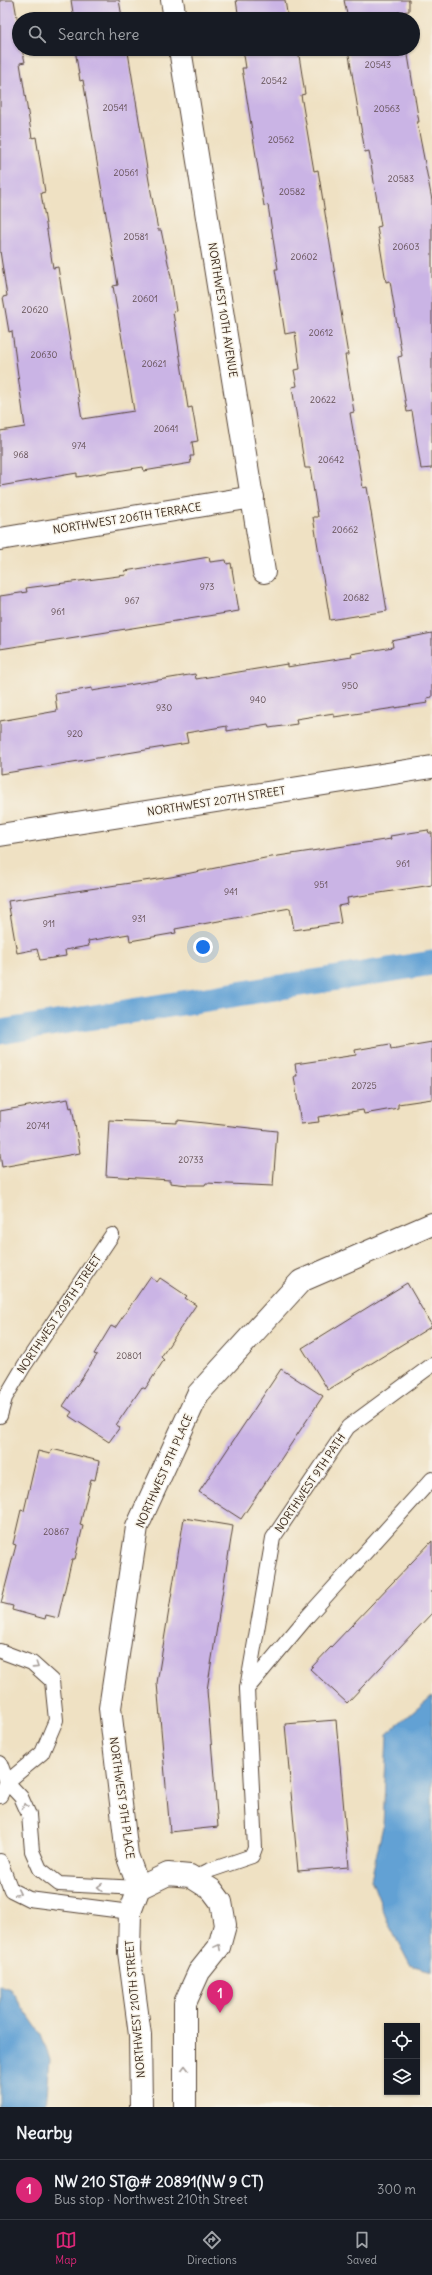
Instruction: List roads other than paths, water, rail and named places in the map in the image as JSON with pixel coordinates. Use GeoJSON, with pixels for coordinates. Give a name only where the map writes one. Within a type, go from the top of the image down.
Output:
{"type":"FeatureCollection","features":[{"type":"Feature","properties":{"kind":"street"},"geometry":{"type":"LineString","coordinates":[[172,0],[174,12]]}},
{"type":"Feature","properties":{"kind":"street","name":"NORTHWEST 10TH AVENUE"},"geometry":{"type":"LineString","coordinates":[[181,56],[264,572]]}},
{"type":"Feature","properties":{"kind":"street","name":"NORTHWEST 206TH TERRACE"},"geometry":{"type":"LineString","coordinates":[[0,539],[253,497]]}},
{"type":"Feature","properties":{"kind":"street","name":"NORTHWEST 207TH STREET"},"geometry":{"type":"LineString","coordinates":[[0,836],[432,767]]}},
{"type":"Feature","properties":{"kind":"street","name":"NORTHWEST 9TH PLACE"},"geometry":{"type":"LineString","coordinates":[[139,1888],[127,1855],[110,1708],[137,1527],[198,1394],[301,1282],[432,1224]]}},
{"type":"Feature","properties":{"kind":"street"},"geometry":{"type":"LineString","coordinates":[[139,1888],[168,1874],[190,1876],[212,1890],[221,1902],[225,1925],[219,1947],[200,1972],[185,2003],[185,2107]]}},
{"type":"Feature","properties":{"kind":"street","name":"NORTHWEST 210TH STREET"},"geometry":{"type":"LineString","coordinates":[[139,1888],[130,1912],[129,1952],[140,2035],[141,2107]]}},
{"type":"Feature","properties":{"kind":"lane","name":"NORTHWEST 209TH STREET"},"geometry":{"type":"LineString","coordinates":[[0,1416],[5,1398],[24,1366],[112,1235]]}},
{"type":"Feature","properties":{"kind":"lane","name":"NORTHWEST 9TH PATH"},"geometry":{"type":"LineString","coordinates":[[194,1878],[208,1871],[252,1856],[256,1848],[247,1689],[273,1538],[348,1427],[432,1365]]}},
{"type":"Feature","properties":{"kind":"lane"},"geometry":{"type":"LineString","coordinates":[[247,1689],[308,1616],[432,1479]]}},
{"type":"Feature","properties":{"kind":"lane"},"geometry":{"type":"LineString","coordinates":[[0,1651],[32,1663],[52,1680],[56,1720],[42,1753],[7,1782],[0,1796]]}},
{"type":"Feature","properties":{"kind":"lane"},"geometry":{"type":"LineString","coordinates":[[0,1763],[7,1782],[21,1796],[24,1803],[28,1815],[32,1851],[40,1869],[59,1884],[139,1888]]}},
{"type":"Feature","properties":{"kind":"lane"},"geometry":{"type":"LineString","coordinates":[[0,1861],[11,1890],[29,1899],[130,1912]]}},
{"type":"Feature","properties":{"kind":"water"},"geometry":{"type":"Polygon","coordinates":[[[432,1696],[432,1971],[410,1965],[388,1923],[371,1879],[383,1826],[387,1734],[432,1696]]]}},
{"type":"Feature","properties":{"kind":"water"},"geometry":{"type":"Polygon","coordinates":[[[0,1985],[10,1989],[41,2034],[50,2060],[46,2107],[0,2107],[0,1985]]]}},
{"type":"Feature","properties":{"kind":"waterway"},"geometry":{"type":"LineString","coordinates":[[0,1032],[432,963]]}},
{"type":"Feature","properties":{"kind":"place","name":"NW 210 ST@# 20891(NW 9 CT)"},"geometry":{"type":"Point","coordinates":[220,2013]}}]}
